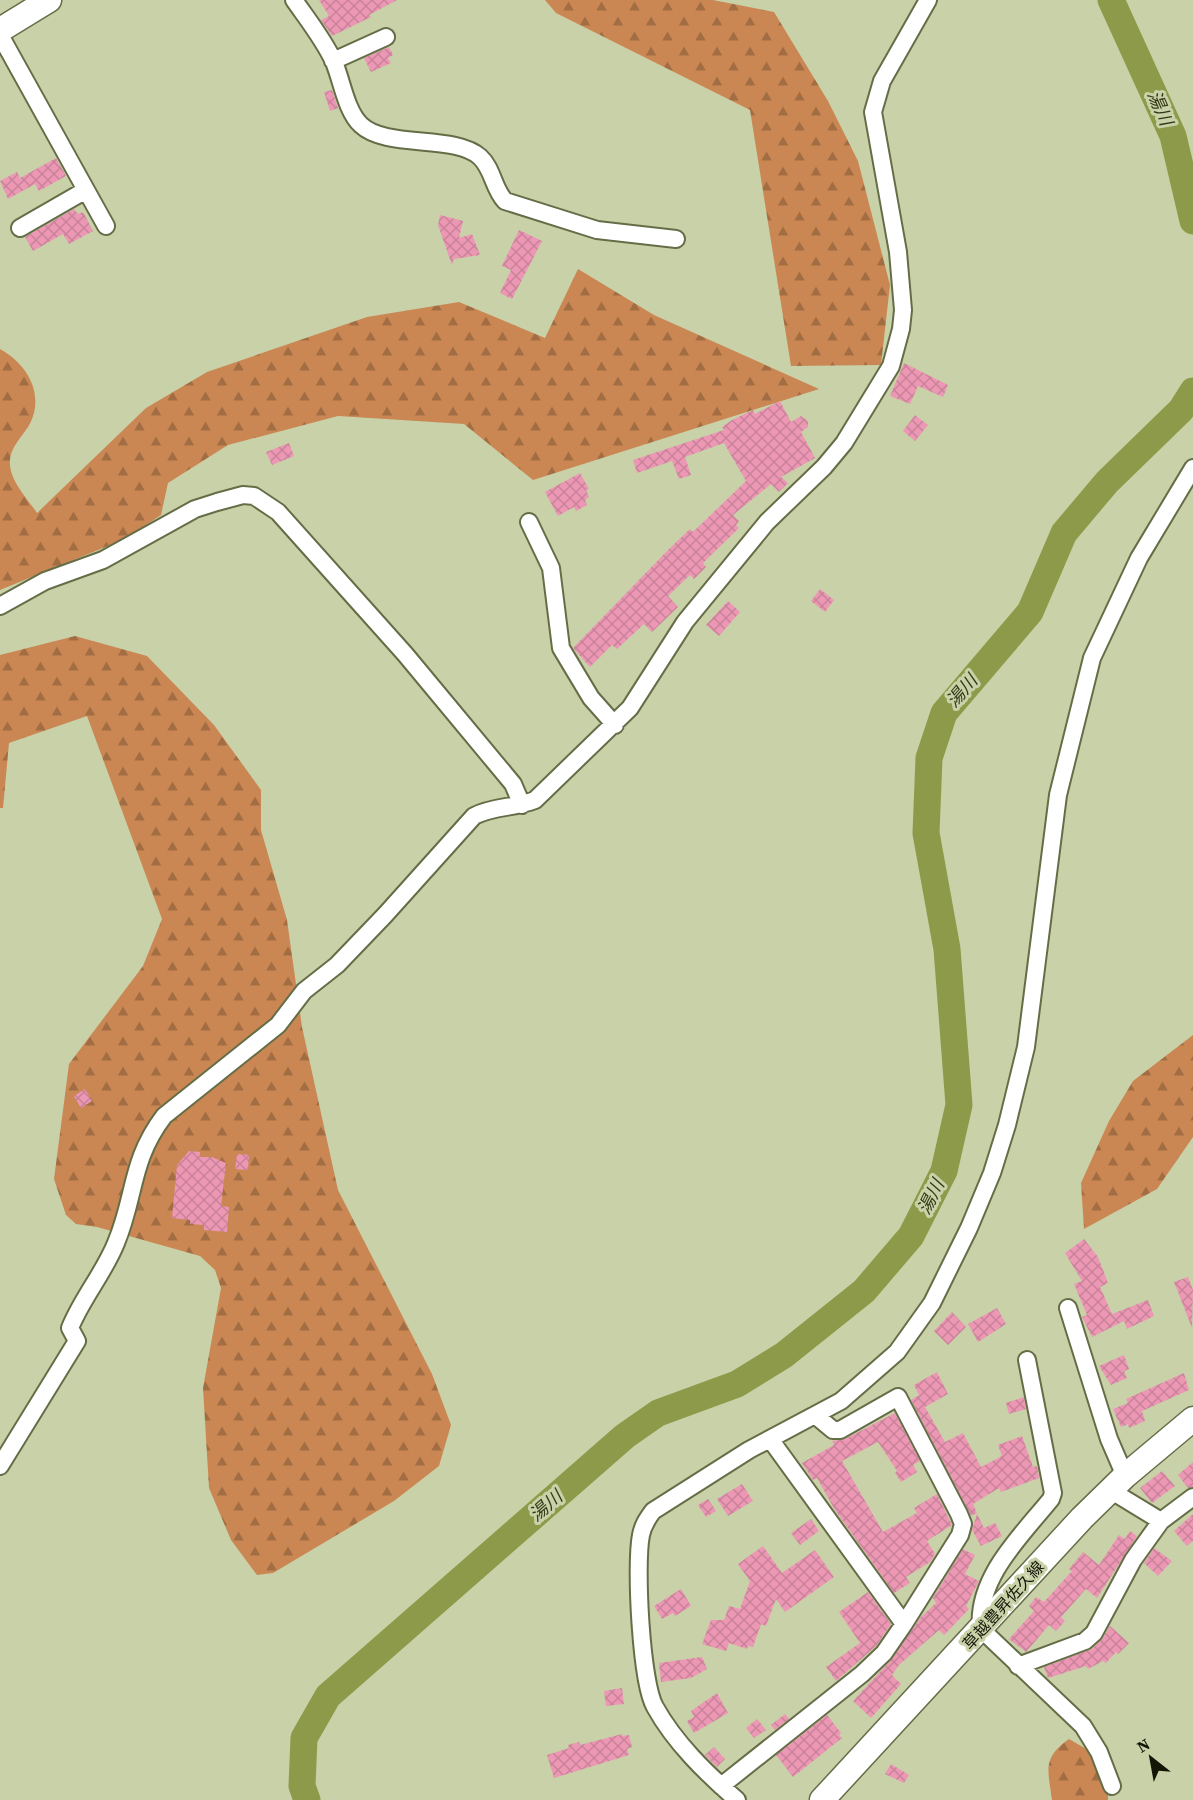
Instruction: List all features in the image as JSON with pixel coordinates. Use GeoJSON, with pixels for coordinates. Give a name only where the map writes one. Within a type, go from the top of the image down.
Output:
{"type":"FeatureCollection","features":[{"type":"Feature","properties":{"kind":"main road"},"geometry":{"type":"LineString","coordinates":[[0,30],[49,0]]}},
{"type":"Feature","properties":{"kind":"main road","name":"草越豊昇佐久線"},"geometry":{"type":"LineString","coordinates":[[822,1800],[1118,1483],[1193,1419]]}},
{"type":"Feature","properties":{"kind":"street"},"geometry":{"type":"LineString","coordinates":[[294,0],[333,61],[356,118],[363,127],[381,135],[467,149],[481,158],[496,192],[505,201],[597,230],[676,239]]}},
{"type":"Feature","properties":{"kind":"street"},"geometry":{"type":"LineString","coordinates":[[0,1467],[77,1341],[70,1328],[110,1259],[126,1221],[139,1158],[151,1133],[164,1116],[278,1025],[304,991],[337,964],[385,915],[474,816],[488,809],[522,805],[535,800],[615,725],[630,708],[685,622],[767,522],[824,467],[844,443],[891,366],[901,329],[903,310],[898,252],[873,112],[882,81],[928,0]]}},
{"type":"Feature","properties":{"kind":"street"},"geometry":{"type":"LineString","coordinates":[[0,35],[106,226]]}},
{"type":"Feature","properties":{"kind":"street"},"geometry":{"type":"LineString","coordinates":[[333,61],[386,37]]}},
{"type":"Feature","properties":{"kind":"street"},"geometry":{"type":"LineString","coordinates":[[20,228],[86,190]]}},
{"type":"Feature","properties":{"kind":"street"},"geometry":{"type":"LineString","coordinates":[[737,1800],[692,1757],[665,1723],[648,1692],[638,1580],[640,1538],[644,1524],[653,1511],[770,1439],[841,1401],[897,1352],[932,1303],[992,1173],[1007,1125],[1026,1047],[1058,795],[1092,658],[1139,558],[1193,468]]}},
{"type":"Feature","properties":{"kind":"street"},"geometry":{"type":"LineString","coordinates":[[0,606],[45,581],[103,560],[195,509],[243,495],[254,496],[278,512],[405,654],[513,784],[522,805]]}},
{"type":"Feature","properties":{"kind":"street"},"geometry":{"type":"LineString","coordinates":[[528,522],[551,568],[561,648],[591,698],[615,725]]}},
{"type":"Feature","properties":{"kind":"street"},"geometry":{"type":"LineString","coordinates":[[1068,1308],[1109,1439],[1118,1483],[1161,1521]]}},
{"type":"Feature","properties":{"kind":"street"},"geometry":{"type":"LineString","coordinates":[[1027,1360],[1053,1493],[1051,1499],[998,1565],[980,1612],[981,1629],[1083,1726],[1099,1752],[1112,1786]]}},
{"type":"Feature","properties":{"kind":"street"},"geometry":{"type":"LineString","coordinates":[[721,1786],[862,1674],[884,1653],[960,1534],[963,1524],[898,1397],[840,1430],[832,1430],[815,1415]]}},
{"type":"Feature","properties":{"kind":"street"},"geometry":{"type":"LineString","coordinates":[[770,1439],[904,1624]]}},
{"type":"Feature","properties":{"kind":"street"},"geometry":{"type":"LineString","coordinates":[[1018,1666],[1085,1641],[1094,1633],[1133,1560],[1161,1521],[1193,1497]]}},
{"type":"Feature","properties":{"kind":"green space"},"geometry":{"type":"Polygon","coordinates":[[[545,0],[713,0],[774,12],[828,101],[858,161],[890,285],[881,365],[791,366],[750,110],[556,13],[545,0]]]}},
{"type":"Feature","properties":{"kind":"green space"},"geometry":{"type":"Polygon","coordinates":[[[578,269],[654,315],[819,389],[533,480],[464,424],[338,416],[228,445],[168,483],[161,515],[125,539],[0,590],[0,349],[19,364],[32,383],[35,393],[33,416],[14,447],[10,467],[15,481],[37,513],[146,408],[207,372],[367,317],[459,302],[545,338],[578,269]]]}},
{"type":"Feature","properties":{"kind":"green space"},"geometry":{"type":"Polygon","coordinates":[[[75,636],[147,656],[214,725],[261,790],[261,830],[287,920],[302,1027],[338,1190],[432,1374],[451,1425],[439,1466],[394,1501],[273,1573],[257,1575],[231,1540],[209,1488],[203,1388],[221,1288],[215,1270],[200,1256],[97,1227],[76,1224],[66,1215],[54,1179],[69,1064],[143,966],[162,919],[87,716],[9,743],[3,808],[0,808],[0,655],[75,636]]]}},
{"type":"Feature","properties":{"kind":"green space"},"geometry":{"type":"Polygon","coordinates":[[[1193,1035],[1193,1137],[1157,1189],[1084,1229],[1081,1183],[1109,1121],[1133,1081],[1193,1035]]]}},
{"type":"Feature","properties":{"kind":"green space"},"geometry":{"type":"Polygon","coordinates":[[[1069,1739],[1095,1754],[1108,1790],[1108,1800],[1052,1800],[1049,1765],[1054,1752],[1069,1739]]]}},
{"type":"Feature","properties":{"kind":"building"},"geometry":{"type":"Polygon","coordinates":[[[319,0],[397,0],[369,15],[371,17],[332,36],[321,20],[329,16],[319,0]]]}},
{"type":"Feature","properties":{"kind":"building"},"geometry":{"type":"Polygon","coordinates":[[[389,47],[393,55],[388,58],[391,63],[371,72],[364,58],[389,47]]]}},
{"type":"Feature","properties":{"kind":"building"},"geometry":{"type":"Polygon","coordinates":[[[332,90],[338,108],[330,111],[324,92],[332,90]]]}},
{"type":"Feature","properties":{"kind":"building"},"geometry":{"type":"Polygon","coordinates":[[[56,158],[66,176],[39,191],[35,184],[8,199],[0,181],[17,172],[20,178],[56,158]]]}},
{"type":"Feature","properties":{"kind":"building"},"geometry":{"type":"Polygon","coordinates":[[[74,209],[78,214],[83,212],[93,231],[69,244],[63,234],[33,251],[25,237],[74,209]]]}},
{"type":"Feature","properties":{"kind":"building"},"geometry":{"type":"Polygon","coordinates":[[[440,215],[463,221],[459,238],[472,234],[480,255],[454,259],[452,265],[438,225],[440,215]]]}},
{"type":"Feature","properties":{"kind":"building"},"geometry":{"type":"Polygon","coordinates":[[[519,230],[542,241],[512,299],[500,293],[511,270],[502,266],[519,230]]]}},
{"type":"Feature","properties":{"kind":"building"},"geometry":{"type":"Polygon","coordinates":[[[904,363],[948,385],[943,397],[918,386],[910,404],[890,396],[904,363]]]}},
{"type":"Feature","properties":{"kind":"building"},"geometry":{"type":"Polygon","coordinates":[[[780,401],[791,422],[801,416],[808,421],[808,427],[801,432],[815,458],[781,477],[788,483],[779,492],[771,484],[733,515],[739,521],[736,525],[739,528],[703,563],[706,567],[694,579],[690,575],[668,596],[678,607],[652,632],[644,624],[617,649],[612,645],[590,667],[573,648],[668,550],[690,529],[693,532],[746,481],[724,443],[685,457],[691,475],[679,479],[672,461],[637,473],[633,460],[724,430],[722,427],[732,420],[753,410],[755,414],[780,401]]]}},
{"type":"Feature","properties":{"kind":"building"},"geometry":{"type":"Polygon","coordinates":[[[915,415],[928,425],[915,441],[903,431],[915,415]]]}},
{"type":"Feature","properties":{"kind":"building"},"geometry":{"type":"Polygon","coordinates":[[[289,443],[294,456],[272,465],[266,452],[289,443]]]}},
{"type":"Feature","properties":{"kind":"building"},"geometry":{"type":"Polygon","coordinates":[[[580,473],[589,489],[586,490],[589,497],[585,500],[587,505],[576,511],[574,507],[558,516],[545,492],[580,473]]]}},
{"type":"Feature","properties":{"kind":"building"},"geometry":{"type":"Polygon","coordinates":[[[820,589],[834,600],[825,612],[811,601],[820,589]]]}},
{"type":"Feature","properties":{"kind":"building"},"geometry":{"type":"Polygon","coordinates":[[[728,601],[740,612],[719,636],[706,625],[728,601]]]}},
{"type":"Feature","properties":{"kind":"building"},"geometry":{"type":"Polygon","coordinates":[[[85,1089],[92,1101],[81,1108],[74,1096],[85,1089]]]}},
{"type":"Feature","properties":{"kind":"building"},"geometry":{"type":"Polygon","coordinates":[[[189,1151],[200,1152],[200,1157],[212,1157],[226,1163],[221,1206],[229,1207],[227,1232],[204,1230],[204,1225],[190,1224],[190,1220],[172,1218],[177,1165],[189,1151]]]}},
{"type":"Feature","properties":{"kind":"building"},"geometry":{"type":"Polygon","coordinates":[[[237,1154],[249,1155],[248,1170],[235,1169],[237,1154]]]}},
{"type":"Feature","properties":{"kind":"building"},"geometry":{"type":"Polygon","coordinates":[[[1084,1239],[1098,1257],[1108,1283],[1100,1287],[1112,1314],[1148,1300],[1154,1316],[1127,1329],[1124,1321],[1092,1337],[1082,1317],[1087,1315],[1074,1284],[1082,1281],[1065,1253],[1084,1239]]]}},
{"type":"Feature","properties":{"kind":"building"},"geometry":{"type":"Polygon","coordinates":[[[1188,1277],[1193,1290],[1192,1328],[1174,1282],[1188,1277]]]}},
{"type":"Feature","properties":{"kind":"building"},"geometry":{"type":"Polygon","coordinates":[[[997,1308],[1006,1324],[978,1342],[968,1324],[997,1308]]]}},
{"type":"Feature","properties":{"kind":"building"},"geometry":{"type":"Polygon","coordinates":[[[952,1312],[966,1327],[948,1345],[934,1331],[952,1312]]]}},
{"type":"Feature","properties":{"kind":"building"},"geometry":{"type":"Polygon","coordinates":[[[1124,1355],[1129,1369],[1124,1371],[1127,1378],[1111,1385],[1099,1366],[1124,1355]]]}},
{"type":"Feature","properties":{"kind":"building"},"geometry":{"type":"Polygon","coordinates":[[[937,1372],[948,1394],[925,1407],[945,1442],[963,1433],[981,1467],[1002,1456],[998,1445],[1022,1436],[1033,1467],[1037,1466],[1039,1478],[1001,1492],[999,1488],[973,1504],[977,1513],[971,1516],[911,1400],[919,1395],[914,1385],[937,1372]]]}},
{"type":"Feature","properties":{"kind":"building"},"geometry":{"type":"Polygon","coordinates":[[[1184,1373],[1189,1390],[1142,1411],[1145,1421],[1129,1428],[1128,1424],[1121,1427],[1113,1409],[1128,1403],[1126,1399],[1184,1373]]]}},
{"type":"Feature","properties":{"kind":"building"},"geometry":{"type":"Polygon","coordinates":[[[1024,1397],[1026,1409],[1009,1414],[1006,1403],[1024,1397]]]}},
{"type":"Feature","properties":{"kind":"building"},"geometry":{"type":"Polygon","coordinates":[[[895,1413],[920,1461],[913,1465],[917,1472],[901,1482],[895,1473],[897,1471],[878,1442],[842,1461],[883,1532],[917,1513],[914,1508],[937,1494],[952,1525],[927,1541],[935,1554],[930,1562],[906,1577],[910,1583],[894,1593],[835,1510],[817,1478],[813,1480],[802,1463],[834,1445],[832,1441],[845,1439],[895,1413]]]}},
{"type":"Feature","properties":{"kind":"building"},"geometry":{"type":"Polygon","coordinates":[[[1193,1462],[1193,1487],[1188,1488],[1178,1475],[1193,1462]]]}},
{"type":"Feature","properties":{"kind":"building"},"geometry":{"type":"Polygon","coordinates":[[[1162,1471],[1175,1486],[1152,1503],[1140,1488],[1162,1471]]]}},
{"type":"Feature","properties":{"kind":"building"},"geometry":{"type":"Polygon","coordinates":[[[742,1484],[753,1501],[728,1516],[717,1499],[742,1484]]]}},
{"type":"Feature","properties":{"kind":"building"},"geometry":{"type":"Polygon","coordinates":[[[708,1499],[716,1511],[706,1517],[698,1505],[708,1499]]]}},
{"type":"Feature","properties":{"kind":"building"},"geometry":{"type":"Polygon","coordinates":[[[977,1514],[984,1528],[995,1523],[1002,1536],[981,1546],[972,1530],[977,1514]]]}},
{"type":"Feature","properties":{"kind":"building"},"geometry":{"type":"Polygon","coordinates":[[[1193,1514],[1193,1541],[1187,1546],[1174,1531],[1193,1514]]]}},
{"type":"Feature","properties":{"kind":"building"},"geometry":{"type":"Polygon","coordinates":[[[811,1519],[819,1531],[800,1545],[791,1533],[811,1519]]]}},
{"type":"Feature","properties":{"kind":"building"},"geometry":{"type":"Polygon","coordinates":[[[1130,1531],[1137,1536],[1097,1598],[1086,1589],[1061,1617],[1065,1621],[1056,1631],[1049,1625],[1026,1652],[1009,1639],[1034,1611],[1029,1606],[1036,1597],[1044,1602],[1072,1571],[1069,1569],[1083,1552],[1099,1565],[1119,1535],[1125,1539],[1130,1531]]]}},
{"type":"Feature","properties":{"kind":"building"},"geometry":{"type":"Polygon","coordinates":[[[763,1546],[782,1573],[815,1550],[834,1577],[785,1612],[776,1599],[766,1626],[761,1624],[753,1647],[748,1646],[747,1649],[729,1643],[726,1651],[702,1644],[711,1620],[724,1620],[729,1606],[740,1609],[750,1581],[738,1564],[763,1546]]]}},
{"type":"Feature","properties":{"kind":"building"},"geometry":{"type":"Polygon","coordinates":[[[1154,1548],[1172,1561],[1158,1576],[1144,1563],[1154,1548]]]}},
{"type":"Feature","properties":{"kind":"building"},"geometry":{"type":"Polygon","coordinates":[[[963,1549],[975,1555],[965,1574],[979,1581],[966,1606],[969,1609],[944,1635],[939,1630],[899,1665],[892,1675],[901,1684],[871,1718],[853,1701],[892,1659],[921,1617],[936,1603],[933,1598],[963,1549]]]}},
{"type":"Feature","properties":{"kind":"building"},"geometry":{"type":"Polygon","coordinates":[[[681,1589],[691,1606],[675,1616],[673,1613],[662,1619],[654,1606],[681,1589]]]}},
{"type":"Feature","properties":{"kind":"building"},"geometry":{"type":"Polygon","coordinates":[[[868,1592],[891,1624],[876,1646],[836,1681],[826,1667],[860,1643],[839,1612],[868,1592]]]}},
{"type":"Feature","properties":{"kind":"building"},"geometry":{"type":"Polygon","coordinates":[[[1110,1626],[1129,1643],[1118,1654],[1116,1652],[1106,1663],[1103,1661],[1088,1669],[1086,1666],[1048,1678],[1044,1667],[1092,1649],[1103,1638],[1110,1626]]]}},
{"type":"Feature","properties":{"kind":"building"},"geometry":{"type":"Polygon","coordinates":[[[702,1657],[707,1669],[691,1678],[661,1682],[659,1663],[702,1657]]]}},
{"type":"Feature","properties":{"kind":"building"},"geometry":{"type":"Polygon","coordinates":[[[622,1688],[624,1704],[606,1706],[604,1691],[622,1688]]]}},
{"type":"Feature","properties":{"kind":"building"},"geometry":{"type":"Polygon","coordinates":[[[717,1693],[728,1713],[694,1733],[687,1721],[694,1717],[691,1711],[717,1693]]]}},
{"type":"Feature","properties":{"kind":"building"},"geometry":{"type":"Polygon","coordinates":[[[785,1714],[789,1719],[775,1730],[771,1725],[785,1714]]]}},
{"type":"Feature","properties":{"kind":"building"},"geometry":{"type":"Polygon","coordinates":[[[827,1715],[841,1733],[839,1735],[842,1738],[793,1777],[776,1755],[827,1715]]]}},
{"type":"Feature","properties":{"kind":"building"},"geometry":{"type":"Polygon","coordinates":[[[757,1719],[766,1730],[754,1738],[746,1728],[757,1719]]]}},
{"type":"Feature","properties":{"kind":"building"},"geometry":{"type":"Polygon","coordinates":[[[622,1734],[622,1736],[629,1735],[632,1747],[627,1749],[629,1755],[554,1778],[547,1755],[569,1748],[568,1745],[579,1742],[580,1745],[622,1734]]]}},
{"type":"Feature","properties":{"kind":"building"},"geometry":{"type":"Polygon","coordinates":[[[714,1747],[725,1759],[717,1767],[705,1755],[714,1747]]]}},
{"type":"Feature","properties":{"kind":"building"},"geometry":{"type":"Polygon","coordinates":[[[891,1764],[909,1775],[904,1783],[885,1774],[891,1764]]]}},
{"type":"Feature","properties":{"kind":"waterway","name":"湯川"},"geometry":{"type":"LineString","coordinates":[[1111,0],[1173,136],[1193,221]]}},
{"type":"Feature","properties":{"kind":"waterway","name":"湯川"},"geometry":{"type":"LineString","coordinates":[[307,1800],[302,1786],[304,1738],[328,1696],[625,1436],[658,1413],[737,1384],[784,1355],[864,1291],[911,1236],[944,1171],[959,1105],[947,949],[926,833],[929,758],[944,713],[1030,612],[1064,533],[1107,482],[1181,410],[1193,391]]}}]}
